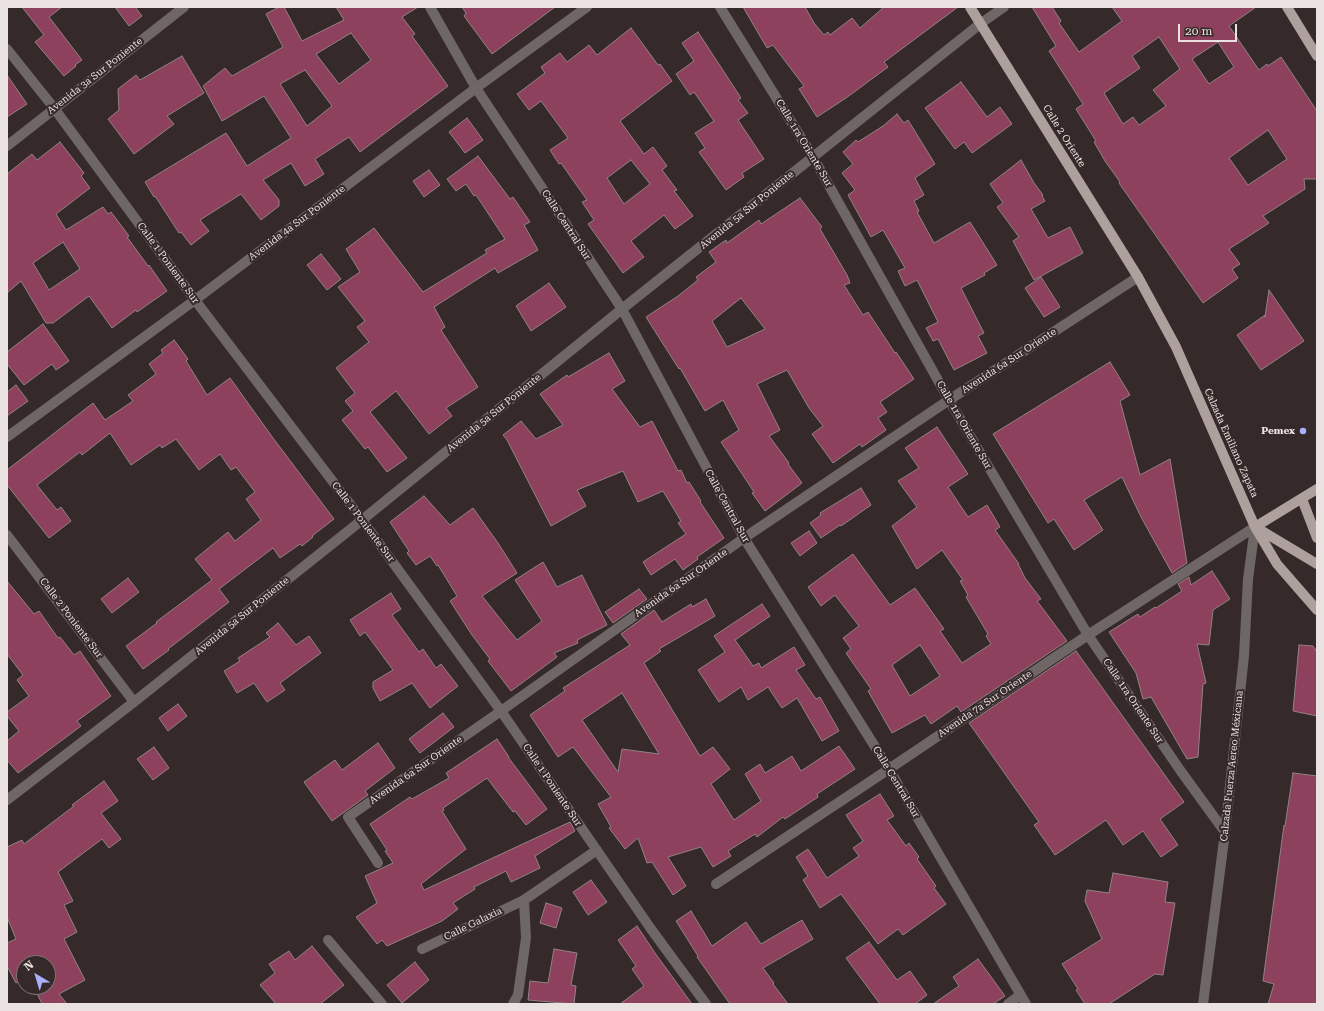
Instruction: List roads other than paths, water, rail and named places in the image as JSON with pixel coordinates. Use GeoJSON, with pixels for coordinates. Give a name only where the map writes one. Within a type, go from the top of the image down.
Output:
{"type":"FeatureCollection","features":[{"type":"Feature","properties":{"kind":"main road","name":"Calle 2 Oriente"},"geometry":{"type":"LineString","coordinates":[[970,7],[1138,277]]}},
{"type":"Feature","properties":{"kind":"main road"},"geometry":{"type":"LineString","coordinates":[[1287,7],[1317,56]]}},
{"type":"Feature","properties":{"kind":"main road","name":"Calzada Emiliano Zapata"},"geometry":{"type":"LineString","coordinates":[[1138,277],[1176,347],[1255,527],[1277,564],[1317,610]]}},
{"type":"Feature","properties":{"kind":"main road"},"geometry":{"type":"LineString","coordinates":[[1317,489],[1255,527],[1317,564]]}},
{"type":"Feature","properties":{"kind":"main road"},"geometry":{"type":"LineString","coordinates":[[1302,499],[1317,538]]}},
{"type":"Feature","properties":{"kind":"street","name":"Avenida 3a Sur Poniente"},"geometry":{"type":"LineString","coordinates":[[7,146],[184,7]]}},
{"type":"Feature","properties":{"kind":"street","name":"Calle Central Sur"},"geometry":{"type":"LineString","coordinates":[[430,7],[476,88],[622,310],[744,538],[889,769],[1023,1000]]}},
{"type":"Feature","properties":{"kind":"street","name":"Avenida 4a Sur Poniente"},"geometry":{"type":"LineString","coordinates":[[7,437],[195,300],[476,88],[587,7]]}},
{"type":"Feature","properties":{"kind":"street","name":"Calle 1ra Oriente Sur"},"geometry":{"type":"LineString","coordinates":[[720,7],[813,157],[949,400],[1088,635],[1180,770],[1225,832]]}},
{"type":"Feature","properties":{"kind":"street","name":"Avenida 5a Sur Poniente"},"geometry":{"type":"LineString","coordinates":[[7,800],[134,702],[813,157],[980,24],[1004,7]]}},
{"type":"Feature","properties":{"kind":"street","name":"Calle 1 Poniente Sur"},"geometry":{"type":"LineString","coordinates":[[7,49],[54,108],[195,300],[362,520],[501,710],[651,929],[706,1004]]}},
{"type":"Feature","properties":{"kind":"street","name":"Avenida 6a Sur Oriente"},"geometry":{"type":"LineString","coordinates":[[378,863],[348,817],[744,538],[949,400],[1138,277]]}},
{"type":"Feature","properties":{"kind":"street","name":"Avenida 7a Sur Oriente"},"geometry":{"type":"LineString","coordinates":[[716,884],[1088,635],[1255,527]]}},
{"type":"Feature","properties":{"kind":"street","name":"Calzada Fuerza Aereo Méxicana"},"geometry":{"type":"LineString","coordinates":[[1203,1004],[1225,832],[1244,656],[1248,579],[1255,527]]}},
{"type":"Feature","properties":{"kind":"street","name":"Calle 2 Poniente Sur"},"geometry":{"type":"LineString","coordinates":[[7,535],[134,702]]}},
{"type":"Feature","properties":{"kind":"street","name":"Calle Galaxia"},"geometry":{"type":"LineString","coordinates":[[422,949],[524,900],[597,850]]}},
{"type":"Feature","properties":{"kind":"street"},"geometry":{"type":"LineString","coordinates":[[513,1004],[518,995],[526,938],[524,900]]}},
{"type":"Feature","properties":{"kind":"street"},"geometry":{"type":"LineString","coordinates":[[328,940],[382,1004]]}},
{"type":"Feature","properties":{"kind":"street"},"geometry":{"type":"LineString","coordinates":[[1008,1004],[1023,1000]]}},
{"type":"Feature","properties":{"kind":"place","name":"Pemex"},"geometry":{"type":"Point","coordinates":[1303,431]}}]}
